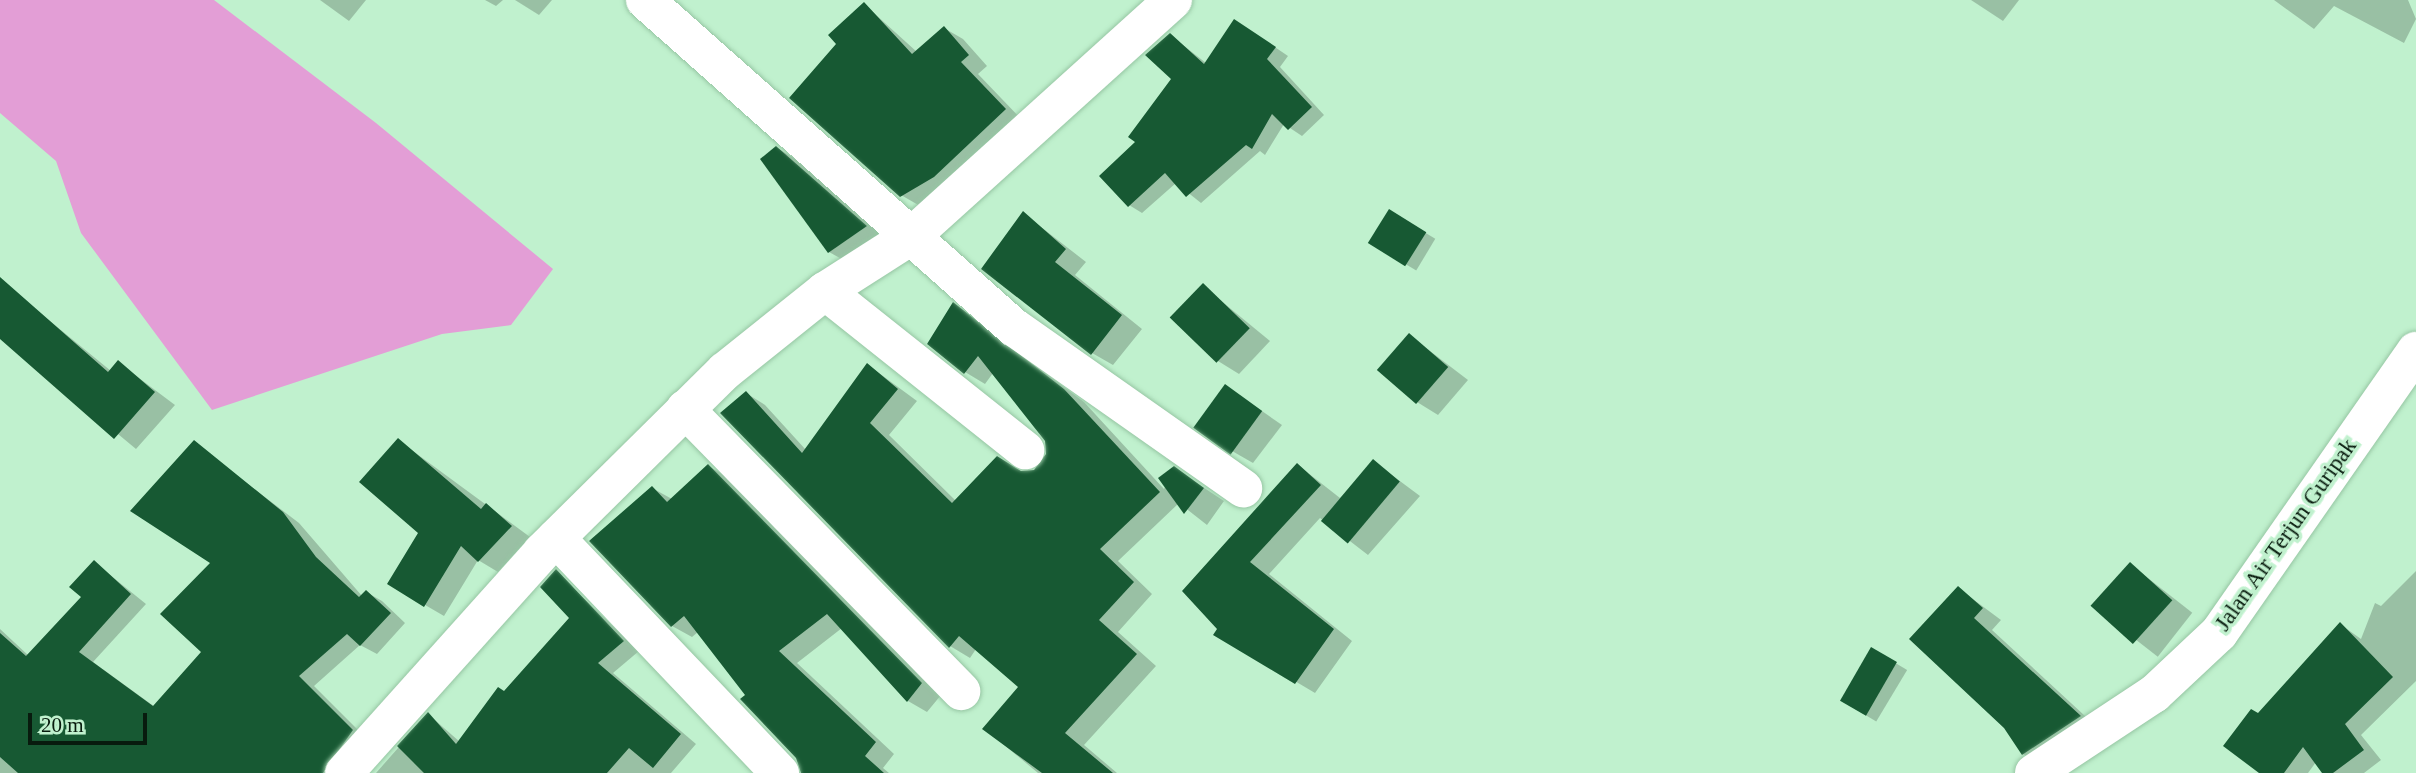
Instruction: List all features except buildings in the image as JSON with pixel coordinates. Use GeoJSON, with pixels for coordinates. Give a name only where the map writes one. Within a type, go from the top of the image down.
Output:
{"type":"FeatureCollection","features":[{"type":"Feature","properties":{"kind":"street"},"geometry":{"type":"LineString","coordinates":[[645,0],[794,139],[914,233],[1015,328],[1242,488]]}},
{"type":"Feature","properties":{"kind":"street"},"geometry":{"type":"LineString","coordinates":[[344,773],[556,538],[685,409],[825,291],[914,233],[1173,0]]}},
{"type":"Feature","properties":{"kind":"street"},"geometry":{"type":"LineString","coordinates":[[825,291],[1025,450]]}},
{"type":"Feature","properties":{"kind":"street","name":"Jalan Air Terjun Guripak"},"geometry":{"type":"LineString","coordinates":[[2034,773],[2154,694],[2219,633],[2416,351]]}},
{"type":"Feature","properties":{"kind":"street"},"geometry":{"type":"LineString","coordinates":[[685,409],[961,691]]}},
{"type":"Feature","properties":{"kind":"street"},"geometry":{"type":"LineString","coordinates":[[556,538],[780,773]]}},
{"type":"Feature","properties":{"kind":"shaded area"},"geometry":{"type":"Polygon","coordinates":[[[0,0],[214,0],[376,123],[553,269],[511,325],[442,334],[212,410],[81,233],[56,161],[0,113],[0,0]]]}}]}
